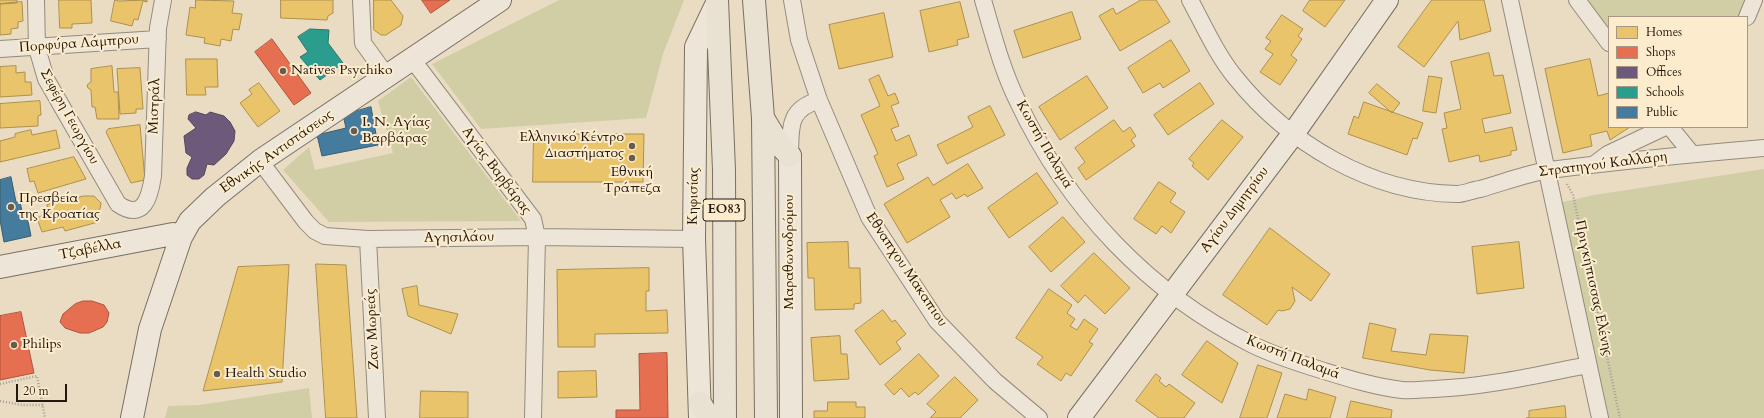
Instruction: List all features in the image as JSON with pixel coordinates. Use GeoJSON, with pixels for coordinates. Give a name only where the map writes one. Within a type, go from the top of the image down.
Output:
{"type":"FeatureCollection","features":[{"type":"Feature","properties":{"kind":"main road","name":"ΕΟ83"},"geometry":{"type":"LineString","coordinates":[[754,0],[763,118],[766,418]]}},
{"type":"Feature","properties":{"kind":"main road","name":"Κηφισίας"},"geometry":{"type":"LineString","coordinates":[[717,1],[724,170],[726,418]]}},
{"type":"Feature","properties":{"kind":"main road"},"geometry":{"type":"LineString","coordinates":[[763,118],[778,143],[790,156]]}},
{"type":"Feature","properties":{"kind":"street","name":"Σεφέρη Γεωργίου"},"geometry":{"type":"LineString","coordinates":[[36,0],[37,48],[41,66],[52,91],[118,204],[125,209],[140,208]]}},
{"type":"Feature","properties":{"kind":"street","name":"Μιστράλ"},"geometry":{"type":"LineString","coordinates":[[140,208],[146,202],[150,194],[153,176],[158,39],[163,0]]}},
{"type":"Feature","properties":{"kind":"street"},"geometry":{"type":"LineString","coordinates":[[362,0],[363,43],[387,76]]}},
{"type":"Feature","properties":{"kind":"street","name":"Εθνικής Αντιστάσεως"},"geometry":{"type":"LineString","coordinates":[[132,418],[150,329],[180,237],[190,221],[211,200],[260,161],[500,0]]}},
{"type":"Feature","properties":{"kind":"street","name":"Εθναπχου Μακαπιου"},"geometry":{"type":"LineString","coordinates":[[792,0],[799,40],[819,100],[869,217],[937,321],[995,381],[1038,418]]}},
{"type":"Feature","properties":{"kind":"street","name":"Κωστή Παλαμά"},"geometry":{"type":"LineString","coordinates":[[982,0],[999,53],[1017,101],[1045,152],[1072,194],[1102,232],[1139,269],[1171,295],[1208,320],[1254,345],[1297,362],[1347,378],[1403,390],[1460,388],[1502,383],[1588,365]]}},
{"type":"Feature","properties":{"kind":"street","name":"Στρατηγού Καλλάρη"},"geometry":{"type":"LineString","coordinates":[[1190,0],[1234,76],[1263,109],[1293,134],[1327,156],[1378,179],[1422,190],[1459,194],[1547,170],[1692,154],[1764,148]]}},
{"type":"Feature","properties":{"kind":"street","name":"Αγίου Δημητρίου"},"geometry":{"type":"LineString","coordinates":[[1079,418],[1293,134],[1387,0]]}},
{"type":"Feature","properties":{"kind":"street","name":"Πριγκήπισσας Ελένης"},"geometry":{"type":"LineString","coordinates":[[1510,0],[1600,418]]}},
{"type":"Feature","properties":{"kind":"street"},"geometry":{"type":"LineString","coordinates":[[1577,0],[1608,42]]}},
{"type":"Feature","properties":{"kind":"street"},"geometry":{"type":"LineString","coordinates":[[1747,16],[1754,0]]}},
{"type":"Feature","properties":{"kind":"street","name":"Κηφισίας"},"geometry":{"type":"LineString","coordinates":[[703,413],[694,239],[696,47],[717,1]]}},
{"type":"Feature","properties":{"kind":"street","name":"Πορφύρα Λάμπρου"},"geometry":{"type":"LineString","coordinates":[[0,49],[37,48],[158,39]]}},
{"type":"Feature","properties":{"kind":"street","name":"Αγίας Βαρβάρας"},"geometry":{"type":"LineString","coordinates":[[412,59],[532,219],[537,237],[533,418]]}},
{"type":"Feature","properties":{"kind":"street","name":"Μαραθωνοδρόμου"},"geometry":{"type":"LineString","coordinates":[[791,418],[791,123],[794,116],[808,103],[819,100]]}},
{"type":"Feature","properties":{"kind":"street"},"geometry":{"type":"LineString","coordinates":[[1593,165],[1608,154],[1663,128]]}},
{"type":"Feature","properties":{"kind":"street"},"geometry":{"type":"LineString","coordinates":[[1671,128],[1692,154]]}},
{"type":"Feature","properties":{"kind":"street","name":"Αγησιλάου"},"geometry":{"type":"LineString","coordinates":[[260,161],[315,231],[326,236],[336,238],[537,237],[694,239]]}},
{"type":"Feature","properties":{"kind":"street","name":"Τζαβέλλα"},"geometry":{"type":"LineString","coordinates":[[0,267],[173,234],[180,237]]}},
{"type":"Feature","properties":{"kind":"street","name":"Ζαν Μωρεάς"},"geometry":{"type":"LineString","coordinates":[[368,239],[377,418]]}},
{"type":"Feature","properties":{"kind":"path","name":"Πριγκήπισσας Ελένης"},"geometry":{"type":"LineString","coordinates":[[1547,170],[1563,180],[1573,195],[1620,418]]}},
{"type":"Feature","properties":{"kind":"path"},"geometry":{"type":"LineString","coordinates":[[0,384],[37,376],[45,418]]}},
{"type":"Feature","properties":{"kind":"path"},"geometry":{"type":"LineString","coordinates":[[0,401],[22,405],[43,405]]}},
{"type":"Feature","properties":{"kind":"shaded area"},"geometry":{"type":"Polygon","coordinates":[[[559,0],[684,0],[663,54],[646,118],[481,129],[432,64],[559,0]]]}},
{"type":"Feature","properties":{"kind":"shaded area"},"geometry":{"type":"Polygon","coordinates":[[[1588,0],[1752,0],[1745,16],[1608,16],[1608,30],[1588,0]]]}},
{"type":"Feature","properties":{"kind":"shaded area"},"geometry":{"type":"Polygon","coordinates":[[[411,77],[521,221],[329,222],[283,170],[309,147],[315,170],[393,153],[378,101],[411,77]]]}},
{"type":"Feature","properties":{"kind":"shaded area"},"geometry":{"type":"Polygon","coordinates":[[[1764,169],[1764,418],[1606,418],[1559,203],[1594,195],[1764,169]]]}},
{"type":"Feature","properties":{"kind":"shaded area"},"geometry":{"type":"Polygon","coordinates":[[[309,388],[312,418],[165,418],[168,406],[200,405],[309,388]]]}},
{"type":"Feature","properties":{"kind":"building: Homes"},"geometry":{"type":"Polygon","coordinates":[[[0,0],[17,0],[17,3],[0,4],[0,0]]]}},
{"type":"Feature","properties":{"kind":"building: Homes"},"geometry":{"type":"Polygon","coordinates":[[[59,0],[91,0],[92,23],[72,24],[72,28],[60,28],[59,0]]]}},
{"type":"Feature","properties":{"kind":"building: Homes"},"geometry":{"type":"Polygon","coordinates":[[[115,0],[147,0],[147,2],[143,1],[138,20],[134,19],[132,26],[111,21],[115,0]]]}},
{"type":"Feature","properties":{"kind":"building: Homes"},"geometry":{"type":"Polygon","coordinates":[[[196,0],[234,1],[232,13],[242,14],[239,30],[233,29],[231,41],[221,39],[220,46],[204,43],[205,38],[186,35],[190,7],[195,8],[196,0]]]}},
{"type":"Feature","properties":{"kind":"building: Homes"},"geometry":{"type":"Polygon","coordinates":[[[281,0],[333,0],[333,13],[328,16],[327,20],[281,18],[281,0]]]}},
{"type":"Feature","properties":{"kind":"building: Homes"},"geometry":{"type":"Polygon","coordinates":[[[374,0],[391,0],[403,16],[401,25],[386,35],[381,35],[374,30],[374,0]]]}},
{"type":"Feature","properties":{"kind":"building: Homes"},"geometry":{"type":"Polygon","coordinates":[[[1141,0],[1156,0],[1170,22],[1120,51],[1099,16],[1113,8],[1116,14],[1141,0]]]}},
{"type":"Feature","properties":{"kind":"building: Homes"},"geometry":{"type":"Polygon","coordinates":[[[1310,0],[1345,0],[1325,27],[1303,11],[1310,0]]]}},
{"type":"Feature","properties":{"kind":"building: Homes"},"geometry":{"type":"Polygon","coordinates":[[[1432,0],[1484,0],[1491,31],[1460,40],[1458,21],[1424,67],[1398,47],[1432,0]]]}},
{"type":"Feature","properties":{"kind":"building: Homes"},"geometry":{"type":"Polygon","coordinates":[[[22,2],[23,21],[18,22],[18,28],[11,29],[11,34],[0,35],[0,4],[22,2]]]}},
{"type":"Feature","properties":{"kind":"building: Homes"},"geometry":{"type":"Polygon","coordinates":[[[960,2],[969,37],[957,40],[958,45],[929,52],[920,11],[960,2]]]}},
{"type":"Feature","properties":{"kind":"building: Homes"},"geometry":{"type":"Polygon","coordinates":[[[1072,12],[1081,39],[1023,58],[1014,31],[1072,12]]]}},
{"type":"Feature","properties":{"kind":"building: Homes"},"geometry":{"type":"Polygon","coordinates":[[[884,13],[893,57],[839,69],[829,25],[884,13]]]}},
{"type":"Feature","properties":{"kind":"building: Homes"},"geometry":{"type":"Polygon","coordinates":[[[1282,15],[1303,29],[1298,36],[1302,39],[1291,55],[1297,60],[1280,85],[1260,72],[1273,54],[1265,49],[1271,41],[1266,38],[1282,15]]]}},
{"type":"Feature","properties":{"kind":"building: Homes"},"geometry":{"type":"Polygon","coordinates":[[[1171,40],[1190,71],[1163,88],[1160,83],[1143,93],[1128,68],[1171,40]]]}},
{"type":"Feature","properties":{"kind":"building: Homes"},"geometry":{"type":"Polygon","coordinates":[[[1489,53],[1494,76],[1503,75],[1511,113],[1482,119],[1485,133],[1512,127],[1517,150],[1511,151],[1511,155],[1480,162],[1479,155],[1449,162],[1442,129],[1447,128],[1444,113],[1461,109],[1451,62],[1489,53]]]}},
{"type":"Feature","properties":{"kind":"building: Homes"},"geometry":{"type":"Polygon","coordinates":[[[186,59],[217,59],[218,87],[205,87],[206,95],[187,95],[186,59]]]}},
{"type":"Feature","properties":{"kind":"building: Homes"},"geometry":{"type":"Polygon","coordinates":[[[1590,59],[1598,96],[1608,93],[1608,128],[1628,128],[1610,140],[1607,131],[1590,135],[1592,146],[1563,153],[1545,69],[1590,59]]]}},
{"type":"Feature","properties":{"kind":"building: Homes"},"geometry":{"type":"Polygon","coordinates":[[[16,66],[16,73],[25,72],[25,82],[31,82],[32,95],[0,97],[0,67],[16,66]]]}},
{"type":"Feature","properties":{"kind":"building: Homes"},"geometry":{"type":"Polygon","coordinates":[[[112,66],[114,92],[118,92],[119,119],[97,119],[95,107],[92,107],[91,90],[87,85],[91,82],[91,69],[112,66]]]}},
{"type":"Feature","properties":{"kind":"building: Homes"},"geometry":{"type":"Polygon","coordinates":[[[140,68],[143,109],[136,109],[136,113],[120,114],[117,69],[140,68]]]}},
{"type":"Feature","properties":{"kind":"building: Homes"},"geometry":{"type":"Polygon","coordinates":[[[879,75],[888,96],[895,93],[899,103],[891,106],[899,126],[891,129],[896,141],[909,135],[917,155],[897,164],[904,179],[887,187],[874,156],[878,154],[861,115],[880,106],[869,80],[879,75]]]}},
{"type":"Feature","properties":{"kind":"building: Homes"},"geometry":{"type":"Polygon","coordinates":[[[1087,76],[1108,108],[1060,140],[1039,107],[1087,76]]]}},
{"type":"Feature","properties":{"kind":"building: Homes"},"geometry":{"type":"Polygon","coordinates":[[[1429,76],[1442,78],[1436,113],[1423,111],[1429,76]]]}},
{"type":"Feature","properties":{"kind":"building: Homes"},"geometry":{"type":"Polygon","coordinates":[[[259,83],[280,111],[258,127],[240,103],[252,94],[249,90],[259,83]]]}},
{"type":"Feature","properties":{"kind":"building: Homes"},"geometry":{"type":"Polygon","coordinates":[[[1200,83],[1214,104],[1168,135],[1154,115],[1200,83]]]}},
{"type":"Feature","properties":{"kind":"building: Homes"},"geometry":{"type":"Polygon","coordinates":[[[1377,84],[1400,103],[1392,113],[1369,93],[1377,84]]]}},
{"type":"Feature","properties":{"kind":"building: Homes"},"geometry":{"type":"Polygon","coordinates":[[[40,101],[41,115],[38,116],[38,126],[0,128],[0,104],[40,101]]]}},
{"type":"Feature","properties":{"kind":"building: Homes"},"geometry":{"type":"Polygon","coordinates":[[[1364,102],[1423,123],[1417,139],[1413,138],[1407,155],[1348,134],[1354,116],[1358,118],[1364,102]]]}},
{"type":"Feature","properties":{"kind":"building: Homes"},"geometry":{"type":"Polygon","coordinates":[[[990,106],[1005,135],[947,164],[937,145],[973,127],[968,117],[990,106]]]}},
{"type":"Feature","properties":{"kind":"building: Homes"},"geometry":{"type":"Polygon","coordinates":[[[1114,120],[1123,132],[1130,127],[1136,136],[1131,140],[1135,146],[1086,180],[1078,168],[1085,162],[1075,148],[1114,120]]]}},
{"type":"Feature","properties":{"kind":"building: Homes"},"geometry":{"type":"Polygon","coordinates":[[[1222,120],[1243,137],[1208,180],[1192,166],[1194,163],[1189,159],[1222,120]]]}},
{"type":"Feature","properties":{"kind":"building: Homes"},"geometry":{"type":"Polygon","coordinates":[[[140,125],[145,180],[131,183],[106,132],[108,129],[140,125]]]}},
{"type":"Feature","properties":{"kind":"building: Homes"},"geometry":{"type":"Polygon","coordinates":[[[31,130],[32,135],[56,130],[60,148],[0,162],[0,141],[15,137],[15,134],[31,130]]]}},
{"type":"Feature","properties":{"kind":"building: Homes"},"geometry":{"type":"Polygon","coordinates":[[[534,134],[644,134],[643,182],[533,182],[534,134]]]}},
{"type":"Feature","properties":{"kind":"building: Homes"},"geometry":{"type":"Polygon","coordinates":[[[74,157],[86,179],[38,193],[34,181],[30,182],[27,169],[74,157]]]}},
{"type":"Feature","properties":{"kind":"building: Homes"},"geometry":{"type":"Polygon","coordinates":[[[968,164],[983,188],[967,197],[965,194],[956,199],[952,193],[940,200],[950,217],[907,243],[884,204],[928,177],[933,185],[968,164]]]}},
{"type":"Feature","properties":{"kind":"building: Homes"},"geometry":{"type":"Polygon","coordinates":[[[1037,173],[1058,203],[1009,238],[988,208],[1037,173]]]}},
{"type":"Feature","properties":{"kind":"building: Homes"},"geometry":{"type":"Polygon","coordinates":[[[1159,182],[1176,193],[1170,202],[1185,212],[1171,233],[1162,226],[1156,234],[1134,219],[1159,182]]]}},
{"type":"Feature","properties":{"kind":"building: Homes"},"geometry":{"type":"Polygon","coordinates":[[[84,196],[94,196],[101,203],[100,209],[97,212],[98,222],[65,231],[63,227],[42,232],[37,218],[48,213],[47,205],[84,196]]]}},
{"type":"Feature","properties":{"kind":"building: Homes"},"geometry":{"type":"Polygon","coordinates":[[[1063,217],[1085,242],[1051,272],[1029,247],[1063,217]]]}},
{"type":"Feature","properties":{"kind":"building: Homes"},"geometry":{"type":"Polygon","coordinates":[[[1270,228],[1330,274],[1311,301],[1292,287],[1295,301],[1290,309],[1282,311],[1278,310],[1267,325],[1223,295],[1270,228]]]}},
{"type":"Feature","properties":{"kind":"building: Homes"},"geometry":{"type":"Polygon","coordinates":[[[848,242],[849,268],[860,268],[861,303],[854,304],[854,309],[815,310],[814,278],[808,278],[807,243],[848,242]]]}},
{"type":"Feature","properties":{"kind":"building: Homes"},"geometry":{"type":"Polygon","coordinates":[[[1519,242],[1524,288],[1477,294],[1472,247],[1519,242]]]}},
{"type":"Feature","properties":{"kind":"building: Homes"},"geometry":{"type":"Polygon","coordinates":[[[1094,253],[1130,288],[1105,314],[1085,295],[1078,303],[1061,286],[1094,253]]]}},
{"type":"Feature","properties":{"kind":"building: Homes"},"geometry":{"type":"Polygon","coordinates":[[[316,264],[346,265],[357,418],[326,418],[316,264]]]}},
{"type":"Feature","properties":{"kind":"building: Homes"},"geometry":{"type":"Polygon","coordinates":[[[289,265],[282,382],[203,391],[238,267],[289,265]]]}},
{"type":"Feature","properties":{"kind":"building: Homes"},"geometry":{"type":"Polygon","coordinates":[[[649,268],[649,291],[646,291],[646,311],[667,310],[668,333],[595,334],[595,347],[558,347],[557,270],[649,268]]]}},
{"type":"Feature","properties":{"kind":"building: Homes"},"geometry":{"type":"Polygon","coordinates":[[[417,286],[419,305],[458,314],[451,334],[408,316],[402,289],[417,286]]]}},
{"type":"Feature","properties":{"kind":"building: Homes"},"geometry":{"type":"Polygon","coordinates":[[[1049,289],[1072,305],[1067,313],[1075,319],[1070,326],[1077,330],[1084,319],[1098,329],[1089,342],[1093,344],[1071,376],[1066,373],[1061,381],[1037,364],[1043,357],[1016,338],[1049,289]]]}},
{"type":"Feature","properties":{"kind":"building: Homes"},"geometry":{"type":"Polygon","coordinates":[[[883,310],[892,322],[895,320],[906,334],[896,342],[901,349],[880,365],[855,331],[883,310]]]}},
{"type":"Feature","properties":{"kind":"building: Homes"},"geometry":{"type":"Polygon","coordinates":[[[1370,323],[1396,329],[1391,351],[1426,355],[1430,334],[1468,336],[1464,373],[1430,370],[1363,358],[1370,323]]]}},
{"type":"Feature","properties":{"kind":"building: Homes"},"geometry":{"type":"Polygon","coordinates":[[[840,336],[841,354],[847,354],[849,379],[814,381],[811,338],[840,336]]]}},
{"type":"Feature","properties":{"kind":"building: Homes"},"geometry":{"type":"Polygon","coordinates":[[[1207,341],[1238,363],[1222,403],[1182,375],[1207,341]]]}},
{"type":"Feature","properties":{"kind":"building: Homes"},"geometry":{"type":"Polygon","coordinates":[[[919,354],[939,376],[918,395],[915,392],[909,397],[901,388],[894,395],[885,385],[919,354]]]}},
{"type":"Feature","properties":{"kind":"building: Homes"},"geometry":{"type":"Polygon","coordinates":[[[1258,365],[1282,373],[1267,418],[1240,418],[1258,365]]]}},
{"type":"Feature","properties":{"kind":"building: Homes"},"geometry":{"type":"Polygon","coordinates":[[[596,371],[597,397],[558,398],[558,372],[596,371]]]}},
{"type":"Feature","properties":{"kind":"building: Homes"},"geometry":{"type":"Polygon","coordinates":[[[1156,374],[1161,378],[1159,381],[1166,387],[1169,384],[1195,403],[1184,418],[1159,418],[1136,401],[1156,374]]]}},
{"type":"Feature","properties":{"kind":"building: Homes"},"geometry":{"type":"Polygon","coordinates":[[[955,377],[978,400],[960,418],[930,418],[936,412],[927,404],[955,377]]]}},
{"type":"Feature","properties":{"kind":"building: Homes"},"geometry":{"type":"Polygon","coordinates":[[[1309,389],[1336,397],[1330,418],[1277,418],[1285,394],[1306,400],[1309,389]]]}},
{"type":"Feature","properties":{"kind":"building: Homes"},"geometry":{"type":"Polygon","coordinates":[[[421,391],[468,392],[468,418],[420,418],[421,391]]]}},
{"type":"Feature","properties":{"kind":"building: Homes"},"geometry":{"type":"Polygon","coordinates":[[[1351,401],[1392,410],[1391,418],[1347,418],[1351,401]]]}},
{"type":"Feature","properties":{"kind":"building: Homes"},"geometry":{"type":"Polygon","coordinates":[[[828,402],[856,402],[856,407],[865,407],[865,418],[814,418],[814,411],[827,411],[828,402]]]}},
{"type":"Feature","properties":{"kind":"building: Homes"},"geometry":{"type":"Polygon","coordinates":[[[1565,406],[1566,418],[1529,418],[1529,411],[1565,406]]]}},
{"type":"Feature","properties":{"kind":"building: Shops"},"geometry":{"type":"Polygon","coordinates":[[[422,0],[450,0],[431,13],[422,0]]]}},
{"type":"Feature","properties":{"kind":"building: Shops"},"geometry":{"type":"Polygon","coordinates":[[[272,39],[311,93],[294,105],[255,52],[272,39]]]}},
{"type":"Feature","properties":{"kind":"building: Shops"},"geometry":{"type":"Polygon","coordinates":[[[83,301],[92,301],[104,305],[109,313],[107,322],[103,327],[89,333],[80,333],[65,328],[60,322],[63,314],[75,304],[83,301]]]}},
{"type":"Feature","properties":{"kind":"building: Shops","name":"Philips"},"geometry":{"type":"Polygon","coordinates":[[[21,312],[34,373],[0,380],[0,316],[21,312]]]}},
{"type":"Feature","properties":{"kind":"building: Shops"},"geometry":{"type":"Polygon","coordinates":[[[667,353],[668,418],[616,418],[616,410],[640,410],[639,354],[667,353]]]}},
{"type":"Feature","properties":{"kind":"building: Offices"},"geometry":{"type":"Polygon","coordinates":[[[196,112],[206,115],[210,112],[224,116],[230,122],[235,131],[234,141],[226,154],[214,165],[207,164],[204,175],[199,179],[192,179],[187,175],[187,168],[192,157],[186,153],[184,136],[196,128],[188,119],[189,115],[196,112]]]}},
{"type":"Feature","properties":{"kind":"building: Schools"},"geometry":{"type":"Polygon","coordinates":[[[310,29],[329,30],[328,43],[343,63],[320,80],[300,57],[308,52],[298,37],[310,29]]]}},
{"type":"Feature","properties":{"kind":"building: Public","name":"Ι. Ν. Αγίας Βαρβάρας"},"geometry":{"type":"Polygon","coordinates":[[[371,107],[378,145],[322,156],[317,135],[346,128],[343,115],[371,107]]]}},
{"type":"Feature","properties":{"kind":"building: Public","name":"Πρεσβεία της Κροατίας"},"geometry":{"type":"Polygon","coordinates":[[[11,177],[16,202],[20,202],[22,211],[26,211],[31,236],[4,242],[0,220],[0,180],[11,177]]]}},
{"type":"Feature","properties":{"kind":"place","name":"Natives Psychiko"},"geometry":{"type":"Point","coordinates":[283,71]}},
{"type":"Feature","properties":{"kind":"place","name":"Ι. Ν. Αγίας Βαρβάρας"},"geometry":{"type":"Point","coordinates":[354,131]}},
{"type":"Feature","properties":{"kind":"place","name":"Ελληνικό Κέντρο Διαστήματος"},"geometry":{"type":"Point","coordinates":[632,146]}},
{"type":"Feature","properties":{"kind":"place","name":"Εθνική Τράπεζα"},"geometry":{"type":"Point","coordinates":[632,158]}},
{"type":"Feature","properties":{"kind":"place","name":"Πρεσβεία της Κροατίας"},"geometry":{"type":"Point","coordinates":[11,207]}},
{"type":"Feature","properties":{"kind":"place","name":"Philips"},"geometry":{"type":"Point","coordinates":[14,345]}},
{"type":"Feature","properties":{"kind":"place","name":"Health Studio"},"geometry":{"type":"Point","coordinates":[217,374]}}]}
